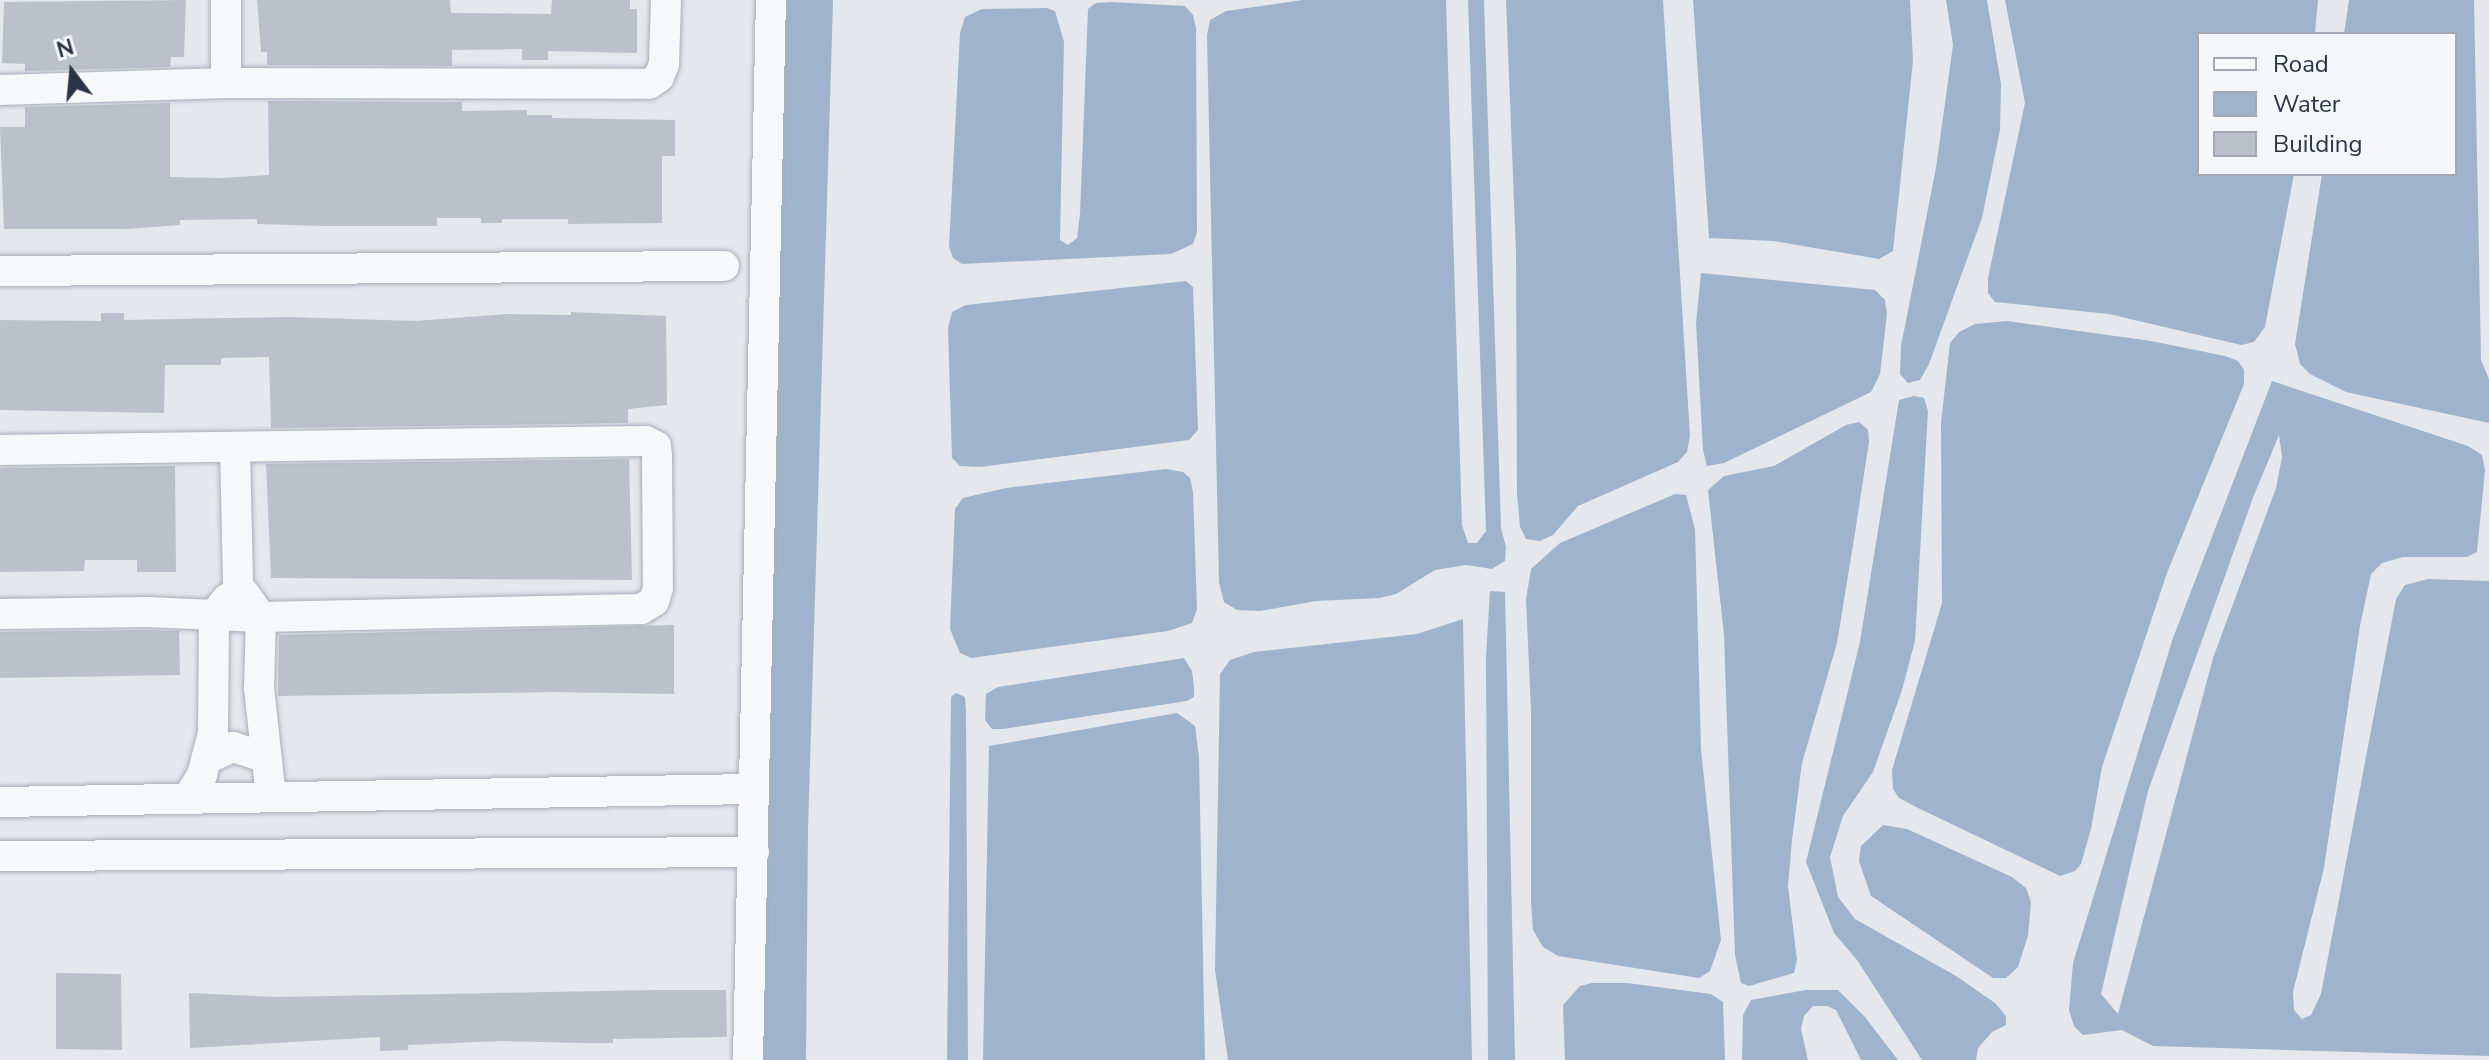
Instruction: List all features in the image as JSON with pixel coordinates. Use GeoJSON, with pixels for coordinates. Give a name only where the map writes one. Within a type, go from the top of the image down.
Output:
{"type":"FeatureCollection","features":[{"type":"Feature","properties":{"kind":"street"},"geometry":{"type":"LineString","coordinates":[[226,0],[226,83]]}},
{"type":"Feature","properties":{"kind":"street"},"geometry":{"type":"LineString","coordinates":[[0,90],[226,83],[649,84],[659,77],[664,64],[666,0]]}},
{"type":"Feature","properties":{"kind":"street"},"geometry":{"type":"LineString","coordinates":[[748,1060],[771,0]]}},
{"type":"Feature","properties":{"kind":"street"},"geometry":{"type":"LineString","coordinates":[[0,271],[724,266]]}},
{"type":"Feature","properties":{"kind":"street"},"geometry":{"type":"LineString","coordinates":[[0,450],[646,441],[656,446],[657,456],[658,588],[654,601],[641,609],[261,617],[0,614]]}},
{"type":"Feature","properties":{"kind":"street"},"geometry":{"type":"LineString","coordinates":[[235,449],[238,585],[261,617],[259,688],[264,757],[271,797]]}},
{"type":"Feature","properties":{"kind":"street"},"geometry":{"type":"LineString","coordinates":[[188,798],[207,759],[213,733],[214,615],[238,585]]}},
{"type":"Feature","properties":{"kind":"street"},"geometry":{"type":"LineString","coordinates":[[207,759],[215,752],[233,747],[264,757]]}},
{"type":"Feature","properties":{"kind":"street"},"geometry":{"type":"LineString","coordinates":[[0,802],[753,789]]}},
{"type":"Feature","properties":{"kind":"street"},"geometry":{"type":"LineString","coordinates":[[0,856],[754,852]]}},
{"type":"Feature","properties":{"kind":"water"},"geometry":{"type":"Polygon","coordinates":[[[1303,0],[1446,0],[1462,525],[1468,543],[1477,543],[1486,531],[1468,0],[1484,0],[1501,528],[1506,547],[1505,561],[1492,569],[1466,565],[1435,570],[1396,594],[1380,598],[1316,601],[1260,611],[1237,610],[1224,602],[1219,583],[1207,35],[1210,20],[1226,11],[1303,0]]]}},
{"type":"Feature","properties":{"kind":"water"},"geometry":{"type":"Polygon","coordinates":[[[1506,0],[1663,0],[1690,436],[1687,452],[1678,462],[1578,506],[1553,535],[1540,541],[1526,539],[1520,527],[1517,493],[1516,253],[1506,0]]]}},
{"type":"Feature","properties":{"kind":"water"},"geometry":{"type":"Polygon","coordinates":[[[1693,0],[1910,0],[1913,61],[1893,251],[1879,259],[1774,241],[1709,238],[1693,0]]]}},
{"type":"Feature","properties":{"kind":"water"},"geometry":{"type":"Polygon","coordinates":[[[1946,0],[1987,0],[2001,84],[2000,130],[1982,218],[1929,364],[1920,380],[1908,383],[1900,374],[1901,346],[1936,168],[1953,45],[1946,0]]]}},
{"type":"Feature","properties":{"kind":"water"},"geometry":{"type":"Polygon","coordinates":[[[2005,0],[2318,0],[2315,32],[2197,32],[2197,176],[2294,176],[2265,327],[2254,342],[2241,345],[2109,314],[1995,302],[1988,293],[1988,278],[2025,103],[2005,0]]]}},
{"type":"Feature","properties":{"kind":"water"},"geometry":{"type":"Polygon","coordinates":[[[2349,0],[2474,0],[2481,360],[2489,379],[2489,423],[2346,392],[2310,374],[2300,364],[2295,344],[2322,176],[2457,176],[2457,32],[2344,32],[2349,0]]]}},
{"type":"Feature","properties":{"kind":"water"},"geometry":{"type":"Polygon","coordinates":[[[1096,3],[1185,6],[1193,15],[1196,28],[1197,232],[1193,244],[1171,254],[962,264],[953,258],[949,247],[960,33],[965,17],[982,9],[1047,8],[1055,11],[1064,42],[1060,240],[1068,245],[1077,238],[1080,214],[1088,9],[1096,3]]]}},
{"type":"Feature","properties":{"kind":"water"},"geometry":{"type":"Polygon","coordinates":[[[1701,273],[1875,290],[1885,300],[1887,314],[1880,374],[1871,392],[1724,463],[1707,466],[1703,450],[1696,323],[1701,273]]]}},
{"type":"Feature","properties":{"kind":"water"},"geometry":{"type":"Polygon","coordinates":[[[1186,281],[1193,287],[1198,430],[1189,440],[980,467],[960,466],[952,458],[948,328],[952,312],[966,305],[1186,281]]]}},
{"type":"Feature","properties":{"kind":"water"},"geometry":{"type":"Polygon","coordinates":[[[2007,321],[2151,341],[2225,356],[2238,361],[2244,370],[2244,384],[2167,573],[2102,767],[2081,864],[2075,871],[2060,876],[1916,807],[1899,798],[1893,789],[1892,770],[1942,603],[1941,423],[1950,343],[1959,332],[1975,324],[2007,321]]]}},
{"type":"Feature","properties":{"kind":"water"},"geometry":{"type":"Polygon","coordinates":[[[2272,381],[2468,446],[2482,455],[2485,470],[2477,552],[2467,557],[2403,557],[2382,563],[2371,574],[2360,626],[2324,868],[2293,992],[2294,1010],[2302,1019],[2311,1015],[2321,994],[2396,599],[2405,585],[2428,579],[2489,581],[2489,1056],[2153,1046],[2122,1030],[2083,1035],[2074,1026],[2069,1010],[2073,963],[2173,638],[2272,381]],[[2279,435],[2254,495],[2148,791],[2101,994],[2118,1014],[2213,658],[2276,488],[2282,457],[2279,435]]]}},
{"type":"Feature","properties":{"kind":"water"},"geometry":{"type":"Polygon","coordinates":[[[1914,396],[1924,398],[1928,411],[1915,641],[1902,690],[1873,772],[1843,816],[1830,857],[1838,897],[1855,919],[1956,976],[1995,1003],[2006,1016],[2006,1025],[1992,1032],[1978,1048],[1976,1060],[1922,1060],[1857,960],[1834,933],[1806,862],[1860,642],[1899,400],[1914,396]]]}},
{"type":"Feature","properties":{"kind":"water"},"geometry":{"type":"Polygon","coordinates":[[[1859,422],[1868,430],[1869,442],[1854,539],[1837,643],[1802,763],[1792,840],[1788,886],[1797,960],[1794,973],[1749,986],[1741,983],[1735,955],[1724,635],[1708,490],[1724,476],[1774,466],[1846,425],[1859,422]]]}},
{"type":"Feature","properties":{"kind":"water"},"geometry":{"type":"Polygon","coordinates":[[[1166,469],[1183,472],[1190,478],[1193,492],[1197,609],[1192,623],[1168,631],[971,658],[960,653],[950,629],[955,509],[963,498],[1006,488],[1166,469]]]}},
{"type":"Feature","properties":{"kind":"water"},"geometry":{"type":"Polygon","coordinates":[[[1675,494],[1686,495],[1695,529],[1701,749],[1721,940],[1710,971],[1699,978],[1558,956],[1543,947],[1533,930],[1531,902],[1531,711],[1526,599],[1531,569],[1560,543],[1675,494]]]}},
{"type":"Feature","properties":{"kind":"water"},"geometry":{"type":"Polygon","coordinates":[[[1490,591],[1505,592],[1515,1060],[1488,1060],[1486,656],[1490,591]]]}},
{"type":"Feature","properties":{"kind":"water"},"geometry":{"type":"Polygon","coordinates":[[[1463,619],[1472,1060],[1228,1060],[1215,970],[1220,674],[1230,660],[1254,652],[1417,634],[1463,619]]]}},
{"type":"Feature","properties":{"kind":"water"},"geometry":{"type":"Polygon","coordinates":[[[1184,658],[1192,671],[1194,687],[1194,697],[1187,701],[1003,729],[992,729],[985,720],[986,694],[998,687],[1184,658]]]}},
{"type":"Feature","properties":{"kind":"water"},"geometry":{"type":"Polygon","coordinates":[[[956,693],[965,697],[966,711],[968,1060],[947,1060],[951,697],[956,693]]]}},
{"type":"Feature","properties":{"kind":"water"},"geometry":{"type":"Polygon","coordinates":[[[1177,713],[1195,726],[1199,757],[1205,1060],[983,1060],[989,746],[1177,713]]]}},
{"type":"Feature","properties":{"kind":"water"},"geometry":{"type":"Polygon","coordinates":[[[1883,825],[1907,829],[2012,877],[2026,888],[2031,902],[2028,936],[2018,967],[2006,978],[1993,978],[1871,896],[1859,861],[1861,846],[1883,825]]]}},
{"type":"Feature","properties":{"kind":"water"},"geometry":{"type":"Polygon","coordinates":[[[1627,983],[1711,994],[1723,1002],[1725,1060],[1565,1060],[1563,1005],[1580,986],[1627,983]]]}},
{"type":"Feature","properties":{"kind":"water"},"geometry":{"type":"Polygon","coordinates":[[[1806,990],[1838,990],[1865,1017],[1898,1060],[1861,1060],[1836,1010],[1813,1006],[1804,1016],[1801,1029],[1808,1060],[1742,1060],[1743,1015],[1751,1000],[1806,990]]]}},
{"type":"Feature","properties":{"kind":"building"},"geometry":{"type":"Polygon","coordinates":[[[186,0],[184,57],[171,57],[170,67],[25,71],[25,64],[2,63],[4,2],[186,0]]]}},
{"type":"Feature","properties":{"kind":"building"},"geometry":{"type":"Polygon","coordinates":[[[257,0],[450,0],[451,13],[551,14],[552,0],[630,0],[630,9],[637,9],[637,53],[548,51],[548,60],[522,60],[522,49],[452,50],[452,66],[267,65],[267,52],[261,52],[257,0]]]}},
{"type":"Feature","properties":{"kind":"building"},"geometry":{"type":"Polygon","coordinates":[[[268,101],[462,102],[462,111],[527,110],[527,115],[552,115],[552,118],[675,120],[675,156],[662,156],[662,223],[568,224],[568,219],[502,219],[502,223],[481,223],[481,218],[437,218],[437,226],[323,226],[257,224],[257,219],[180,220],[180,225],[127,229],[4,229],[0,127],[25,127],[25,107],[170,103],[170,177],[220,178],[269,175],[268,101]]]}},
{"type":"Feature","properties":{"kind":"building"},"geometry":{"type":"Polygon","coordinates":[[[571,312],[666,316],[667,405],[628,409],[628,423],[271,428],[269,357],[221,358],[221,365],[165,365],[164,413],[0,410],[0,320],[101,321],[101,313],[124,313],[124,320],[289,317],[415,321],[507,314],[571,315],[571,312]]]}},
{"type":"Feature","properties":{"kind":"building"},"geometry":{"type":"Polygon","coordinates":[[[629,459],[632,580],[271,578],[266,464],[629,459]]]}},
{"type":"Feature","properties":{"kind":"building"},"geometry":{"type":"Polygon","coordinates":[[[175,466],[176,572],[137,572],[137,560],[85,560],[84,571],[0,572],[0,468],[175,466]]]}},
{"type":"Feature","properties":{"kind":"building"},"geometry":{"type":"Polygon","coordinates":[[[674,625],[674,694],[553,692],[278,696],[279,635],[674,625]]]}},
{"type":"Feature","properties":{"kind":"building"},"geometry":{"type":"Polygon","coordinates":[[[179,631],[180,675],[0,678],[0,632],[179,631]]]}},
{"type":"Feature","properties":{"kind":"building"},"geometry":{"type":"Polygon","coordinates":[[[56,973],[121,974],[122,1050],[56,1049],[56,973]]]}},
{"type":"Feature","properties":{"kind":"building"},"geometry":{"type":"Polygon","coordinates":[[[726,990],[727,1037],[613,1039],[613,1043],[501,1041],[408,1045],[408,1050],[380,1051],[380,1037],[190,1048],[189,993],[276,997],[726,990]]]}},
{"type":"Feature","properties":{"kind":"waterway"},"geometry":{"type":"LineString","coordinates":[[782,1060],[784,829],[809,0]]}}]}
